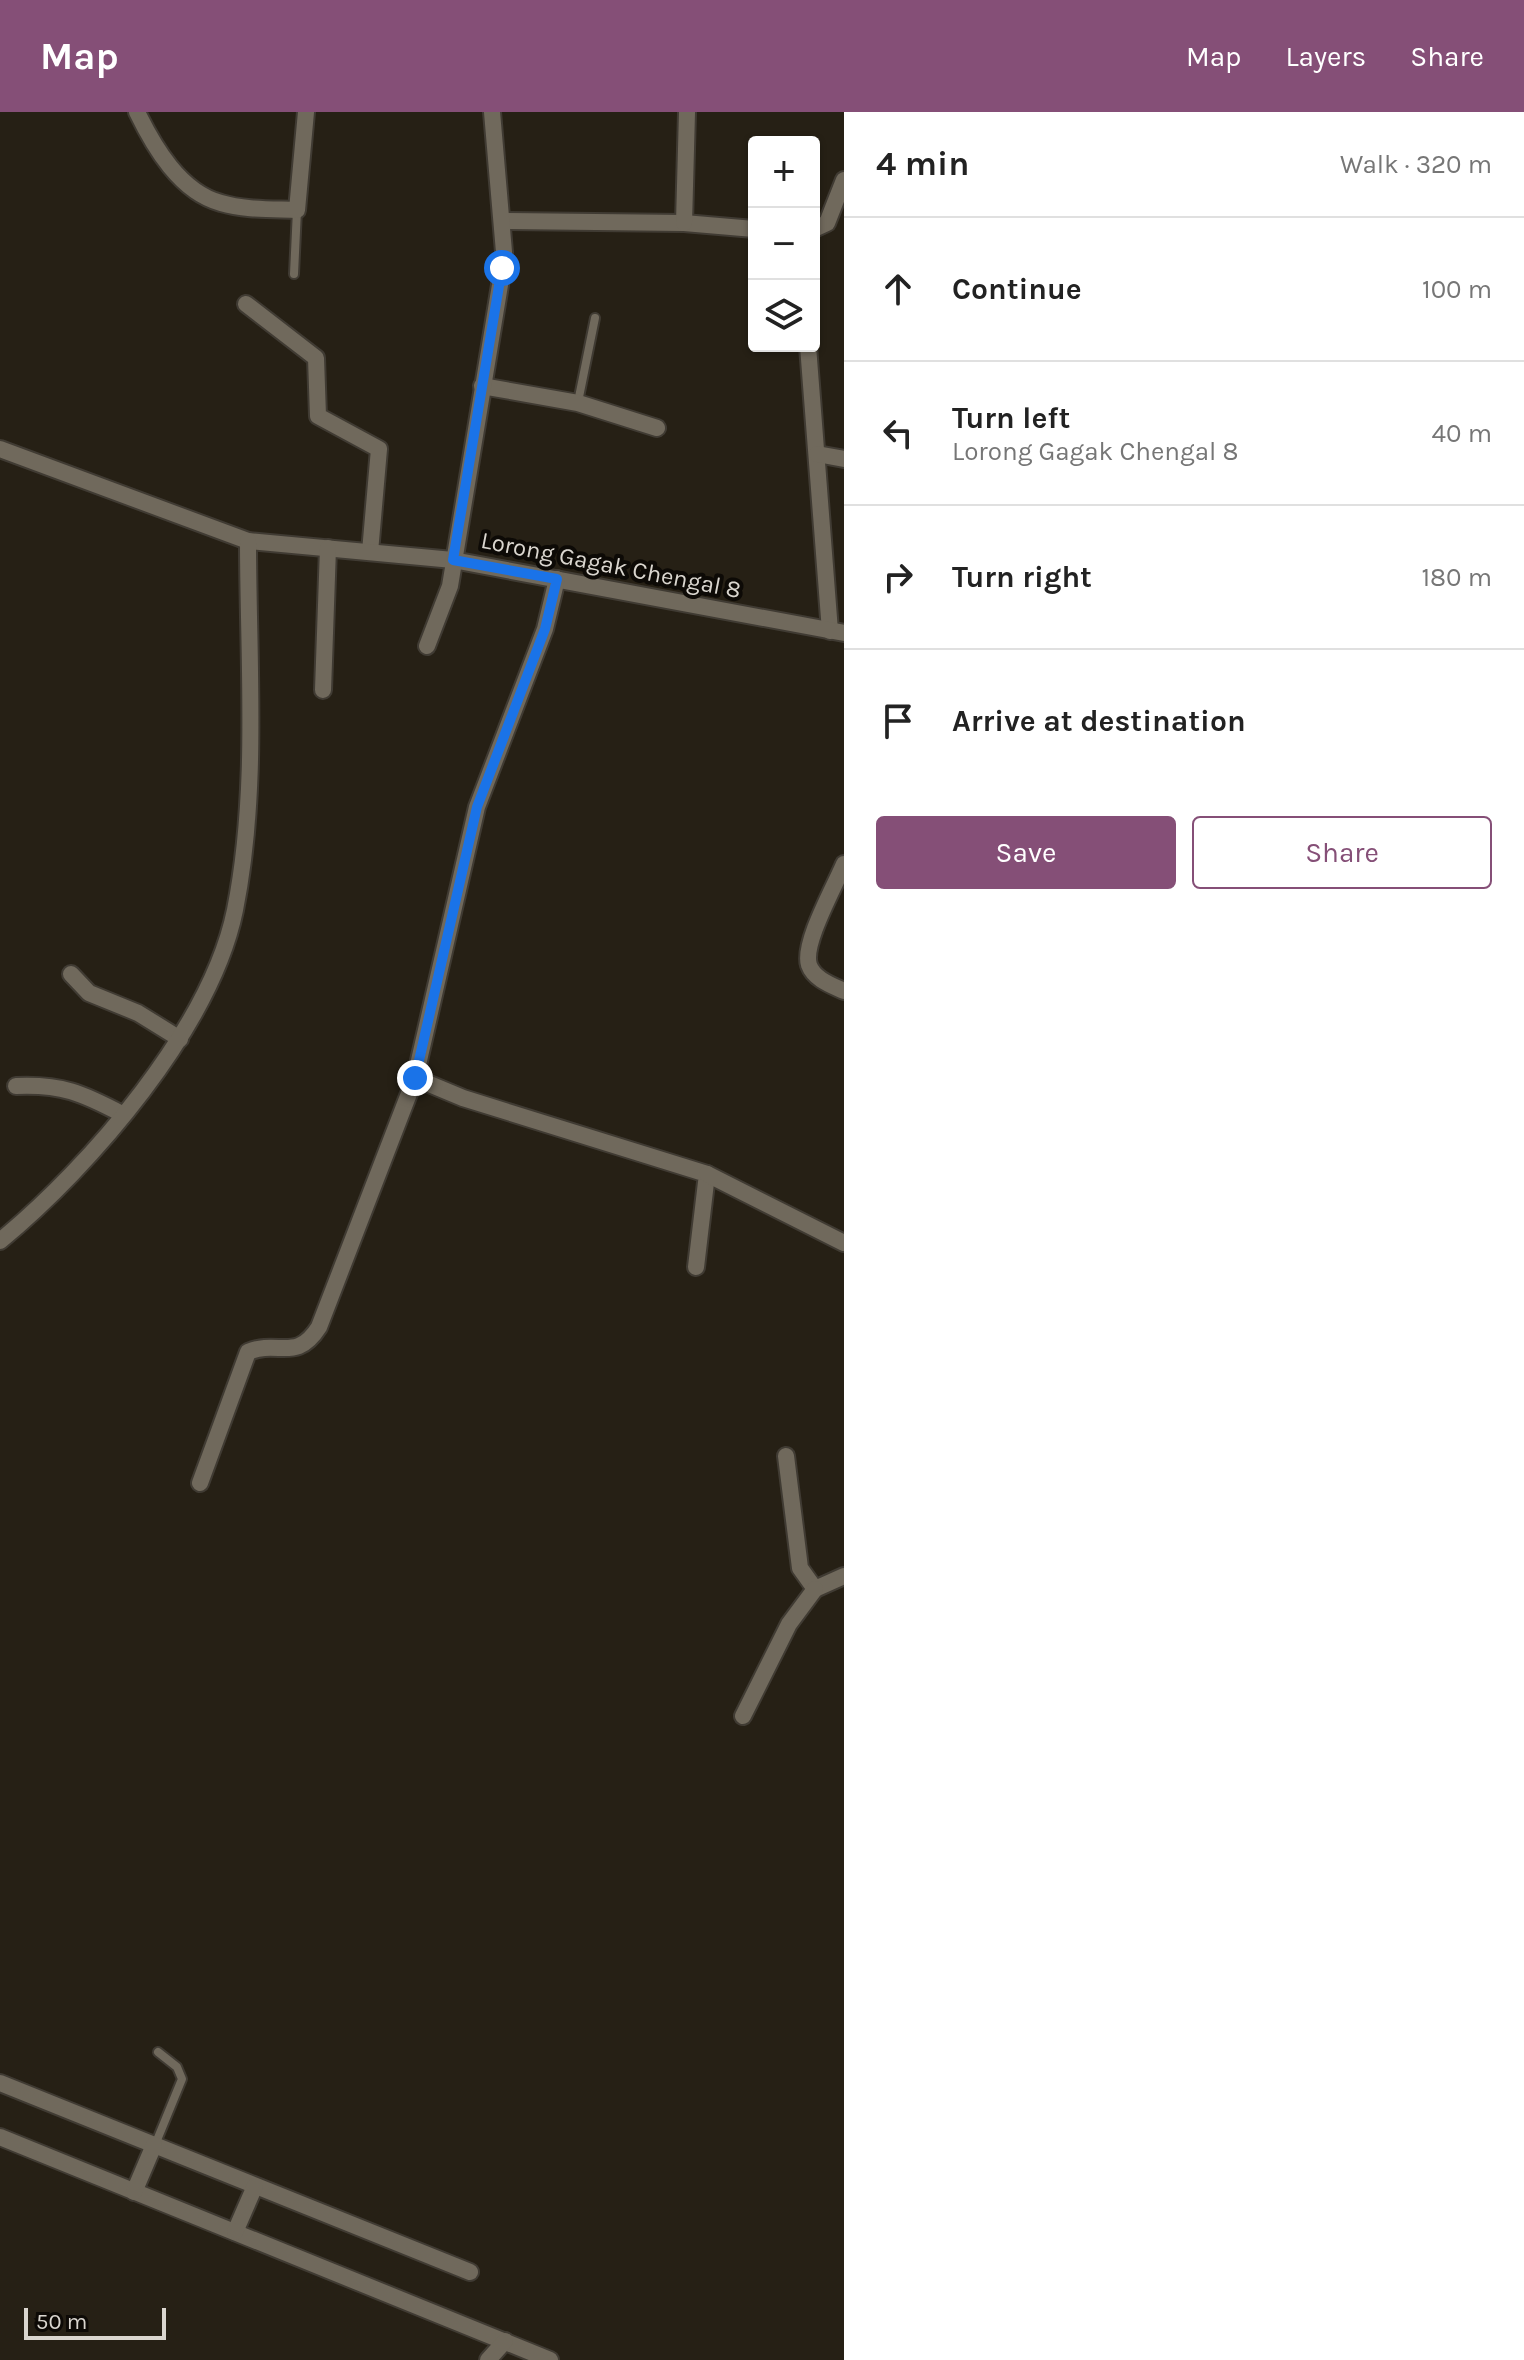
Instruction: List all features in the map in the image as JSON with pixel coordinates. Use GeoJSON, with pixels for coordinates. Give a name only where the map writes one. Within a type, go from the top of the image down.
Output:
{"type":"FeatureCollection","features":[{"type":"Feature","properties":{"kind":"street"},"geometry":{"type":"LineString","coordinates":[[137,112],[150,140],[199,194],[221,204],[297,210],[306,112]]}},
{"type":"Feature","properties":{"kind":"street"},"geometry":{"type":"LineString","coordinates":[[427,646],[447,598],[500,285],[502,221],[492,112]]}},
{"type":"Feature","properties":{"kind":"street"},"geometry":{"type":"LineString","coordinates":[[684,223],[687,112]]}},
{"type":"Feature","properties":{"kind":"street"},"geometry":{"type":"LineString","coordinates":[[820,226],[844,180]]}},
{"type":"Feature","properties":{"kind":"street"},"geometry":{"type":"LineString","coordinates":[[502,221],[684,223],[748,228]]}},
{"type":"Feature","properties":{"kind":"street"},"geometry":{"type":"LineString","coordinates":[[820,226],[844,224]]}},
{"type":"Feature","properties":{"kind":"street"},"geometry":{"type":"LineString","coordinates":[[246,304],[316,358],[316,410],[321,420],[379,449],[370,552]]}},
{"type":"Feature","properties":{"kind":"street"},"geometry":{"type":"LineString","coordinates":[[808,352],[837,632]]}},
{"type":"Feature","properties":{"kind":"street"},"geometry":{"type":"LineString","coordinates":[[482,386],[578,403],[657,428]]}},
{"type":"Feature","properties":{"kind":"street","name":"Lorong Gagak Chengal 8"},"geometry":{"type":"LineString","coordinates":[[0,449],[248,541],[453,560],[837,632]]}},
{"type":"Feature","properties":{"kind":"street"},"geometry":{"type":"LineString","coordinates":[[817,454],[844,459]]}},
{"type":"Feature","properties":{"kind":"street"},"geometry":{"type":"LineString","coordinates":[[0,1241],[74,1171],[122,1114],[180,1039],[222,955],[235,909],[248,796],[248,541]]}},
{"type":"Feature","properties":{"kind":"street"},"geometry":{"type":"LineString","coordinates":[[323,690],[328,548]]}},
{"type":"Feature","properties":{"kind":"street"},"geometry":{"type":"LineString","coordinates":[[200,1483],[248,1352],[259,1348],[295,1349],[309,1342],[319,1327],[415,1078],[477,807],[545,629],[557,579]]}},
{"type":"Feature","properties":{"kind":"street"},"geometry":{"type":"LineString","coordinates":[[844,864],[807,950],[810,967],[820,980],[844,991]]}},
{"type":"Feature","properties":{"kind":"street"},"geometry":{"type":"LineString","coordinates":[[71,974],[89,993],[138,1013],[180,1039]]}},
{"type":"Feature","properties":{"kind":"street"},"geometry":{"type":"LineString","coordinates":[[415,1078],[463,1098],[707,1174],[844,1243]]}},
{"type":"Feature","properties":{"kind":"street"},"geometry":{"type":"LineString","coordinates":[[16,1086],[50,1084],[69,1088],[122,1114]]}},
{"type":"Feature","properties":{"kind":"street"},"geometry":{"type":"LineString","coordinates":[[696,1267],[707,1174]]}},
{"type":"Feature","properties":{"kind":"street"},"geometry":{"type":"LineString","coordinates":[[786,1456],[800,1568],[815,1589]]}},
{"type":"Feature","properties":{"kind":"street"},"geometry":{"type":"LineString","coordinates":[[743,1716],[789,1624],[815,1589],[844,1576]]}},
{"type":"Feature","properties":{"kind":"street"},"geometry":{"type":"LineString","coordinates":[[0,2083],[470,2272]]}},
{"type":"Feature","properties":{"kind":"street"},"geometry":{"type":"LineString","coordinates":[[0,2137],[550,2360]]}},
{"type":"Feature","properties":{"kind":"street"},"geometry":{"type":"LineString","coordinates":[[134,2192],[154,2145]]}},
{"type":"Feature","properties":{"kind":"street"},"geometry":{"type":"LineString","coordinates":[[235,2232],[255,2186]]}},
{"type":"Feature","properties":{"kind":"street"},"geometry":{"type":"LineString","coordinates":[[488,2360],[505,2341]]}},
{"type":"Feature","properties":{"kind":"lane"},"geometry":{"type":"LineString","coordinates":[[294,274],[297,210]]}},
{"type":"Feature","properties":{"kind":"lane"},"geometry":{"type":"LineString","coordinates":[[578,403],[595,318]]}},
{"type":"Feature","properties":{"kind":"lane"},"geometry":{"type":"LineString","coordinates":[[154,2145],[182,2079],[177,2067],[158,2052]]}},
{"type":"Feature","properties":{"kind":"route"},"geometry":{"type":"LineString","coordinates":[[415,1078],[477,807],[512,708],[545,629],[557,579],[453,560],[502,268]]}}]}
